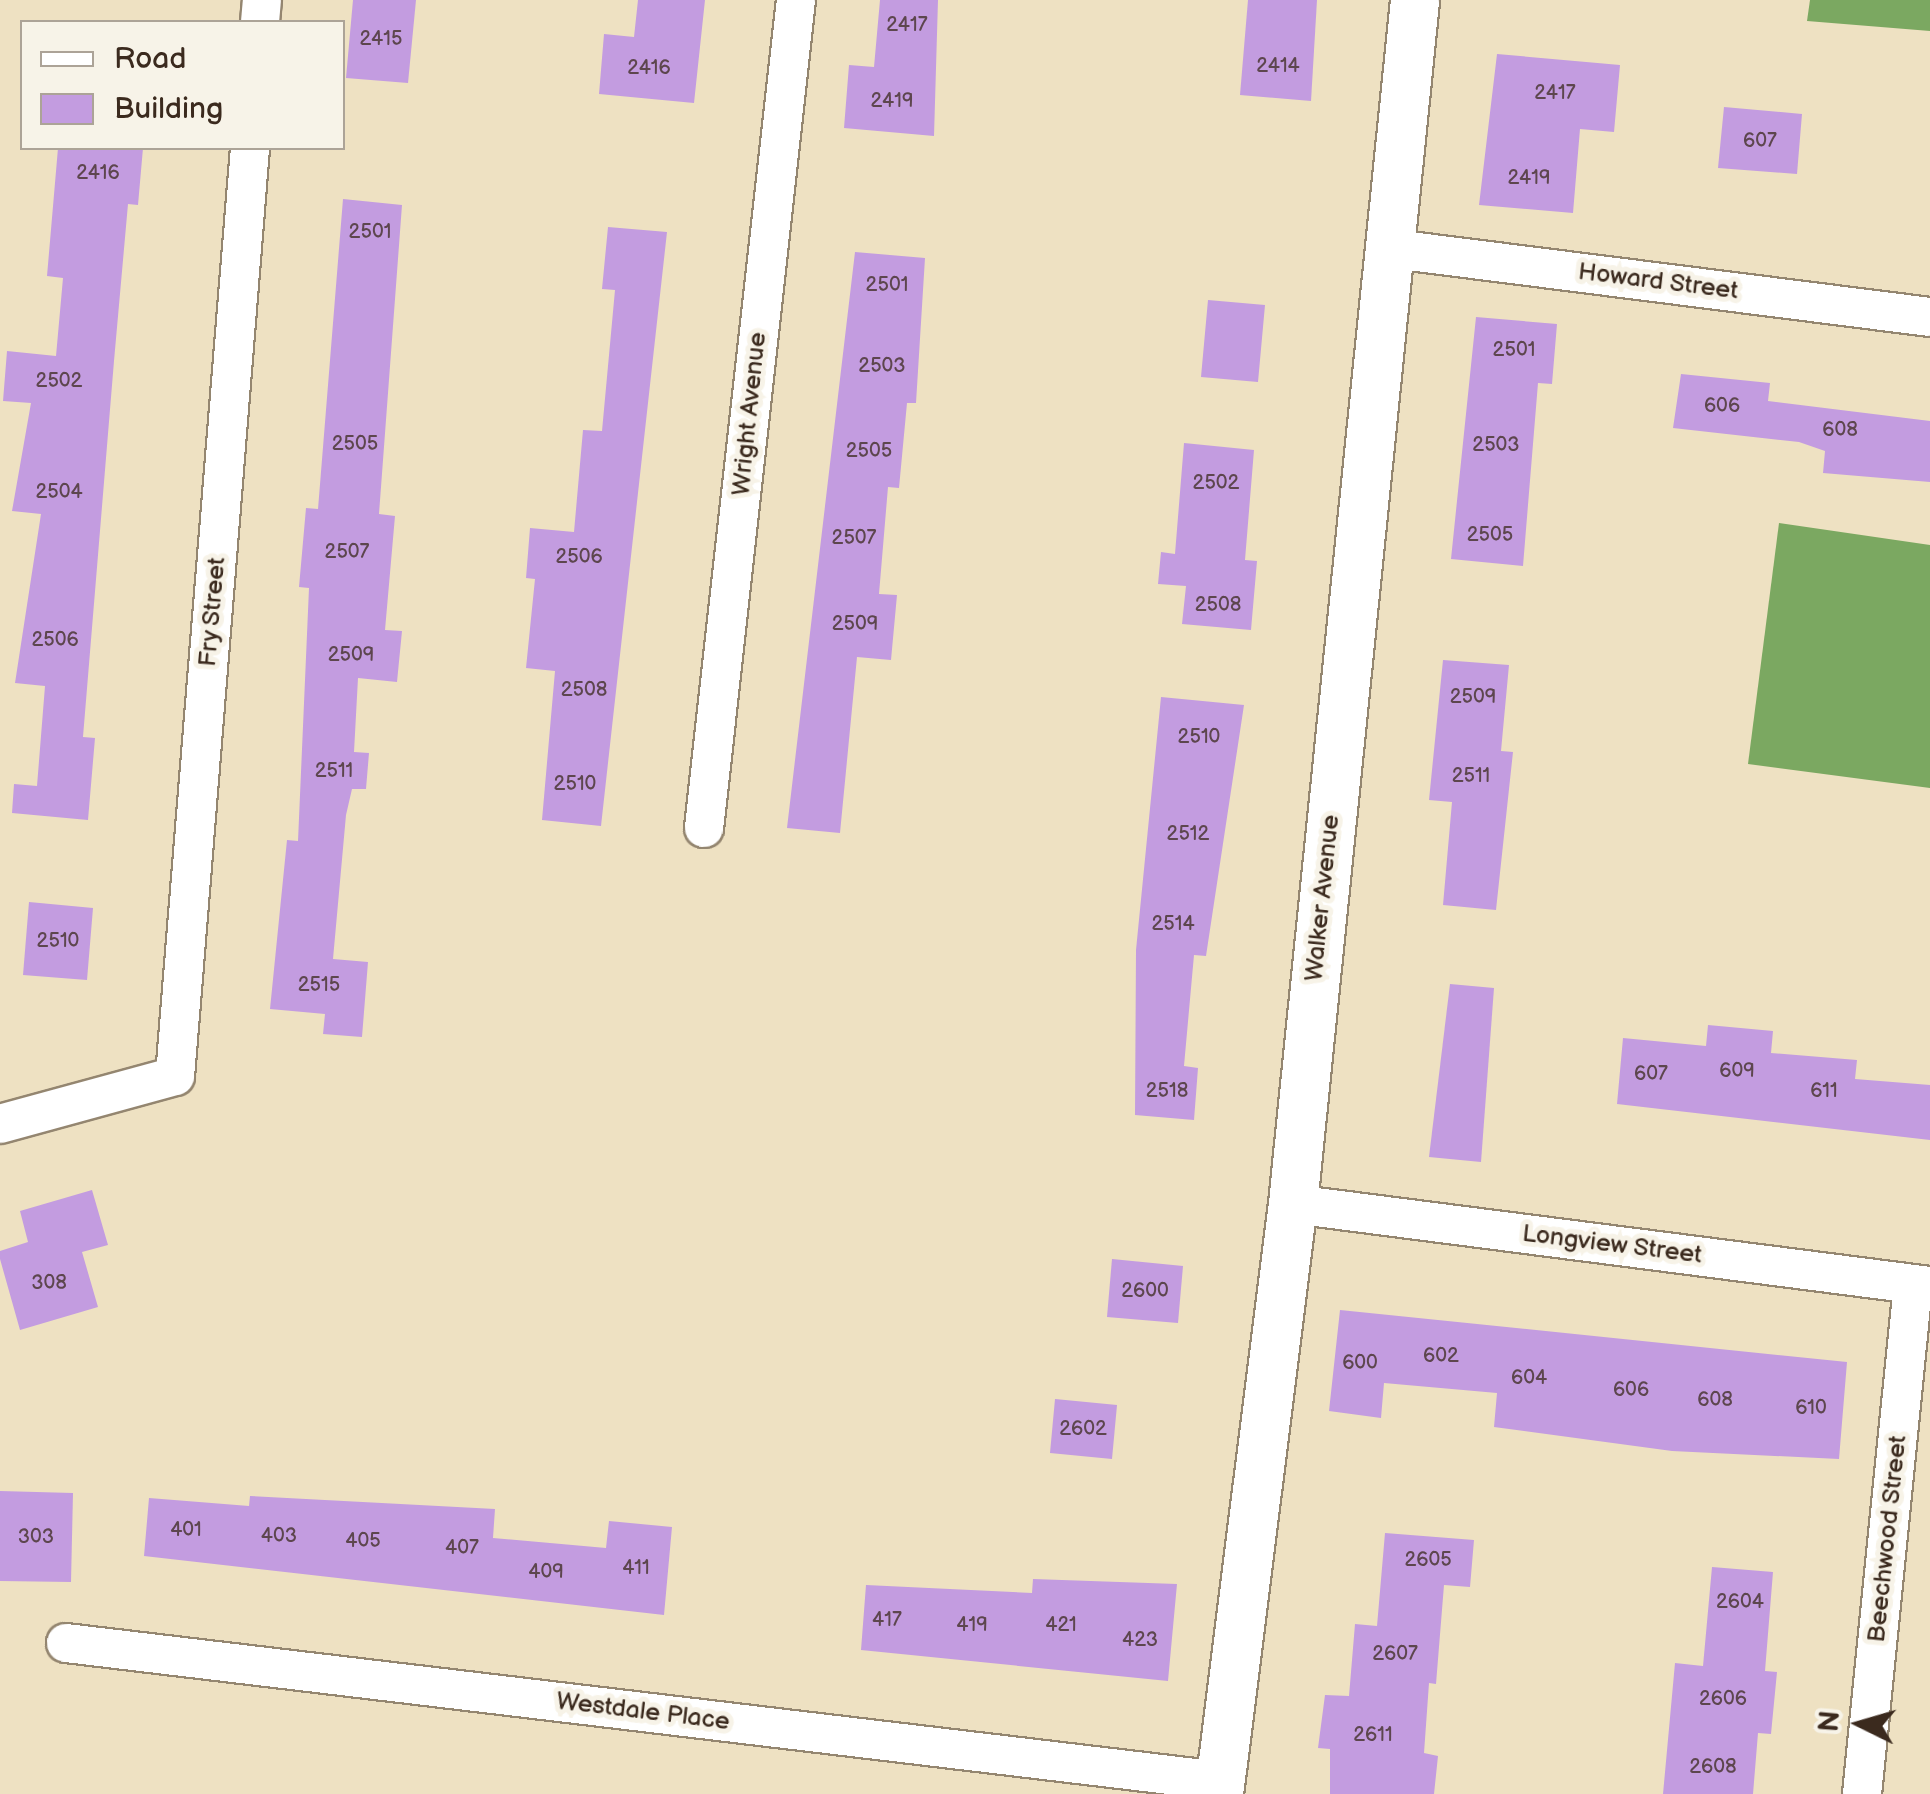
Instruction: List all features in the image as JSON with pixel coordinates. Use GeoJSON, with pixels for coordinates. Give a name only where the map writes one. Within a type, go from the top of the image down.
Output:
{"type":"FeatureCollection","features":[{"type":"Feature","properties":{"kind":"street","name":"Wright Avenue"},"geometry":{"type":"LineString","coordinates":[[704,828],[796,0]]}},
{"type":"Feature","properties":{"kind":"street","name":"Walker Avenue"},"geometry":{"type":"LineString","coordinates":[[1219,1788],[1293,1204],[1386,248],[1414,0]]}},
{"type":"Feature","properties":{"kind":"street","name":"Fry Street"},"geometry":{"type":"LineString","coordinates":[[0,1124],[175,1076],[250,150]]}},
{"type":"Feature","properties":{"kind":"street","name":"Howard Street"},"geometry":{"type":"LineString","coordinates":[[1386,248],[1930,317]]}},
{"type":"Feature","properties":{"kind":"street","name":"Longview Street"},"geometry":{"type":"LineString","coordinates":[[1293,1204],[1922,1286]]}},
{"type":"Feature","properties":{"kind":"street","name":"Beechwood Street"},"geometry":{"type":"LineString","coordinates":[[1862,1794],[1922,1286]]}},
{"type":"Feature","properties":{"kind":"street","name":"Westdale Place"},"geometry":{"type":"LineString","coordinates":[[66,1643],[1219,1788]]}},
{"type":"Feature","properties":{"kind":"green space"},"geometry":{"type":"Polygon","coordinates":[[[1810,0],[1930,0],[1930,31],[1807,21],[1810,0]]]}},
{"type":"Feature","properties":{"kind":"green space"},"geometry":{"type":"Polygon","coordinates":[[[1779,523],[1930,545],[1930,788],[1748,764],[1779,523]]]}},
{"type":"Feature","properties":{"kind":"building"},"geometry":{"type":"Polygon","coordinates":[[[353,0],[416,0],[408,83],[346,78],[353,0]]]}},
{"type":"Feature","properties":{"kind":"building"},"geometry":{"type":"Polygon","coordinates":[[[638,0],[705,0],[694,103],[599,94],[604,34],[634,37],[638,0]]]}},
{"type":"Feature","properties":{"kind":"building"},"geometry":{"type":"Polygon","coordinates":[[[880,0],[938,0],[934,136],[844,128],[849,65],[874,67],[880,0]]]}},
{"type":"Feature","properties":{"kind":"building"},"geometry":{"type":"Polygon","coordinates":[[[1248,0],[1317,0],[1311,101],[1240,95],[1248,0]]]}},
{"type":"Feature","properties":{"kind":"building"},"geometry":{"type":"Polygon","coordinates":[[[1497,54],[1620,65],[1614,132],[1580,129],[1573,213],[1479,205],[1497,54]]]}},
{"type":"Feature","properties":{"kind":"building"},"geometry":{"type":"Polygon","coordinates":[[[1724,107],[1802,114],[1797,174],[1718,168],[1724,107]]]}},
{"type":"Feature","properties":{"kind":"building"},"geometry":{"type":"Polygon","coordinates":[[[58,150],[143,150],[138,205],[128,204],[83,737],[95,738],[88,820],[12,813],[14,784],[37,786],[45,686],[15,683],[41,514],[12,511],[31,403],[3,401],[7,351],[56,356],[63,278],[47,276],[58,150]]]}},
{"type":"Feature","properties":{"kind":"building"},"geometry":{"type":"Polygon","coordinates":[[[343,199],[402,205],[379,514],[395,516],[385,630],[402,631],[397,682],[358,678],[354,752],[369,753],[366,789],[352,789],[346,815],[333,959],[368,962],[362,1037],[323,1034],[325,1014],[270,1009],[287,840],[298,841],[309,588],[299,587],[306,508],[318,509],[343,199]]]}},
{"type":"Feature","properties":{"kind":"building"},"geometry":{"type":"Polygon","coordinates":[[[608,227],[667,232],[601,826],[542,820],[555,671],[526,668],[535,579],[526,578],[530,528],[574,532],[583,430],[602,431],[615,290],[602,289],[608,227]]]}},
{"type":"Feature","properties":{"kind":"building"},"geometry":{"type":"Polygon","coordinates":[[[855,252],[925,258],[916,403],[907,403],[899,488],[888,487],[879,594],[897,595],[891,660],[857,657],[840,833],[787,828],[855,252]]]}},
{"type":"Feature","properties":{"kind":"building"},"geometry":{"type":"Polygon","coordinates":[[[1208,300],[1265,305],[1258,382],[1201,377],[1208,300]]]}},
{"type":"Feature","properties":{"kind":"building"},"geometry":{"type":"Polygon","coordinates":[[[1476,317],[1557,324],[1552,384],[1538,383],[1523,566],[1451,559],[1476,317]]]}},
{"type":"Feature","properties":{"kind":"building"},"geometry":{"type":"Polygon","coordinates":[[[1681,374],[1770,383],[1768,401],[1930,421],[1930,482],[1823,473],[1825,451],[1799,442],[1673,428],[1681,374]]]}},
{"type":"Feature","properties":{"kind":"building"},"geometry":{"type":"Polygon","coordinates":[[[1184,443],[1254,450],[1245,560],[1257,561],[1251,630],[1182,624],[1186,586],[1158,584],[1161,552],[1175,554],[1184,443]]]}},
{"type":"Feature","properties":{"kind":"building"},"geometry":{"type":"Polygon","coordinates":[[[1443,660],[1509,665],[1501,751],[1513,752],[1496,910],[1443,905],[1452,802],[1429,800],[1443,660]]]}},
{"type":"Feature","properties":{"kind":"building"},"geometry":{"type":"Polygon","coordinates":[[[1161,697],[1244,705],[1206,956],[1194,955],[1184,1066],[1198,1068],[1194,1120],[1135,1115],[1136,950],[1161,697]]]}},
{"type":"Feature","properties":{"kind":"building"},"geometry":{"type":"Polygon","coordinates":[[[29,902],[93,908],[87,980],[23,975],[29,902]]]}},
{"type":"Feature","properties":{"kind":"building"},"geometry":{"type":"Polygon","coordinates":[[[1450,984],[1494,988],[1481,1162],[1429,1157],[1450,984]]]}},
{"type":"Feature","properties":{"kind":"building"},"geometry":{"type":"Polygon","coordinates":[[[1708,1025],[1773,1031],[1771,1053],[1857,1060],[1855,1079],[1930,1085],[1930,1140],[1617,1104],[1623,1038],[1706,1046],[1708,1025]]]}},
{"type":"Feature","properties":{"kind":"building"},"geometry":{"type":"Polygon","coordinates":[[[92,1190],[108,1245],[82,1252],[98,1307],[20,1330],[0,1251],[28,1242],[20,1211],[92,1190]]]}},
{"type":"Feature","properties":{"kind":"building"},"geometry":{"type":"Polygon","coordinates":[[[1112,1259],[1183,1266],[1178,1323],[1107,1317],[1112,1259]]]}},
{"type":"Feature","properties":{"kind":"building"},"geometry":{"type":"Polygon","coordinates":[[[1340,1310],[1847,1362],[1839,1459],[1672,1451],[1494,1427],[1497,1393],[1384,1383],[1381,1418],[1329,1411],[1340,1310]]]}},
{"type":"Feature","properties":{"kind":"building"},"geometry":{"type":"Polygon","coordinates":[[[1055,1399],[1117,1405],[1112,1459],[1050,1453],[1055,1399]]]}},
{"type":"Feature","properties":{"kind":"building"},"geometry":{"type":"Polygon","coordinates":[[[0,1491],[73,1493],[71,1582],[0,1581],[0,1491]]]}},
{"type":"Feature","properties":{"kind":"building"},"geometry":{"type":"Polygon","coordinates":[[[250,1496],[495,1509],[493,1538],[606,1548],[609,1521],[672,1527],[664,1615],[144,1556],[149,1498],[249,1506],[250,1496]]]}},
{"type":"Feature","properties":{"kind":"building"},"geometry":{"type":"Polygon","coordinates":[[[1385,1533],[1474,1540],[1470,1587],[1444,1585],[1436,1684],[1429,1683],[1424,1753],[1438,1756],[1434,1794],[1330,1794],[1330,1749],[1318,1748],[1325,1695],[1349,1696],[1355,1624],[1377,1626],[1385,1533]]]}},
{"type":"Feature","properties":{"kind":"building"},"geometry":{"type":"Polygon","coordinates":[[[1712,1567],[1773,1572],[1765,1671],[1777,1672],[1771,1734],[1758,1733],[1753,1794],[1663,1794],[1675,1663],[1703,1666],[1712,1567]]]}},
{"type":"Feature","properties":{"kind":"building"},"geometry":{"type":"Polygon","coordinates":[[[1033,1579],[1177,1584],[1168,1681],[861,1650],[866,1585],[1032,1593],[1033,1579]]]}}]}
